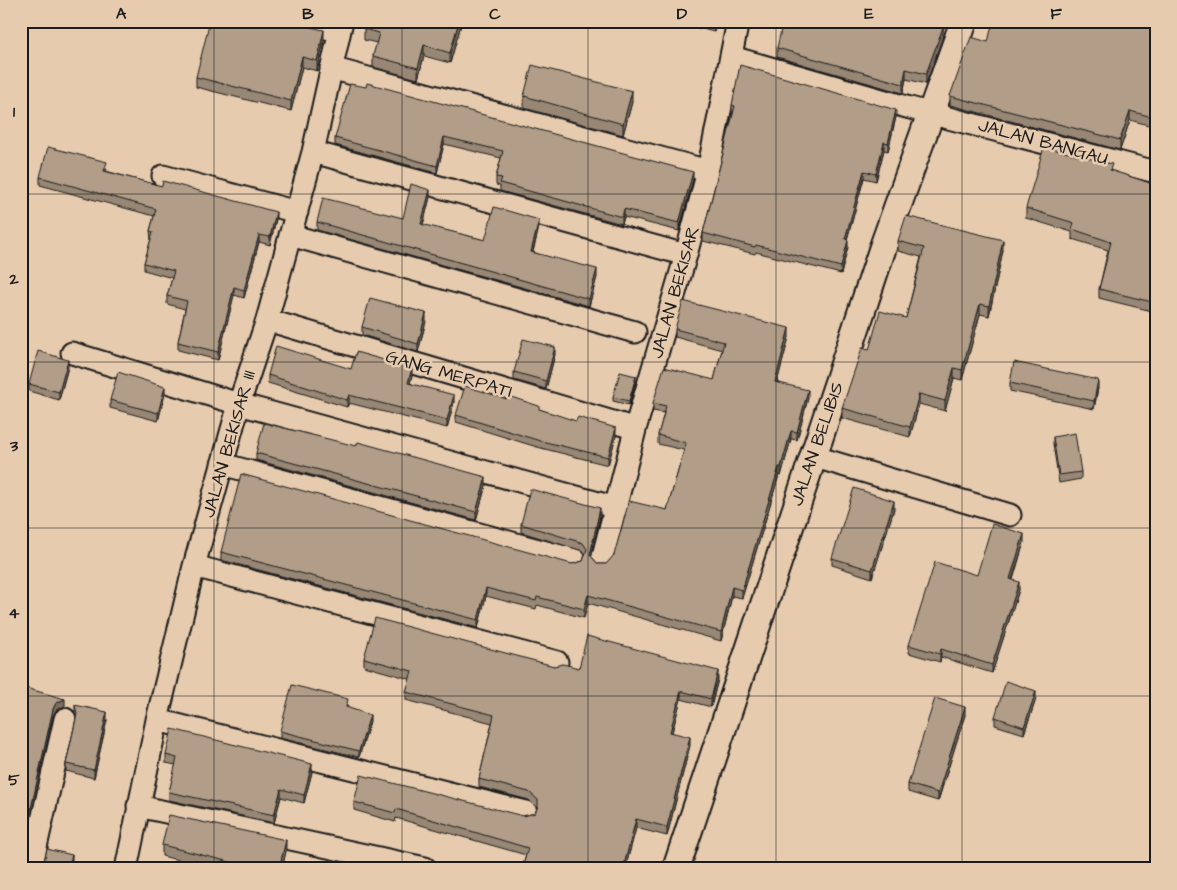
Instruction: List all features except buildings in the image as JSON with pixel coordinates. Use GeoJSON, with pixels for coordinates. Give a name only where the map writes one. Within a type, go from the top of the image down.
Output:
{"type":"FeatureCollection","features":[{"type":"Feature","properties":{"kind":"street"},"geometry":{"type":"LineString","coordinates":[[295,21],[340,26]]}},
{"type":"Feature","properties":{"kind":"street","name":"JALAN BEKISAR"},"geometry":{"type":"LineString","coordinates":[[602,560],[617,508],[636,426],[686,255],[708,171],[738,21]]}},
{"type":"Feature","properties":{"kind":"street","name":"JALAN BELIBIS"},"geometry":{"type":"LineString","coordinates":[[676,869],[812,456],[964,21]]}},
{"type":"Feature","properties":{"kind":"street","name":"JALAN BEKISAR III"},"geometry":{"type":"LineString","coordinates":[[126,869],[157,720],[194,566],[239,404],[267,320],[297,212],[313,152],[340,26]]}},
{"type":"Feature","properties":{"kind":"street","name":"JALAN BANGAU"},"geometry":{"type":"LineString","coordinates":[[732,57],[931,113],[1156,172]]}},
{"type":"Feature","properties":{"kind":"street"},"geometry":{"type":"LineString","coordinates":[[331,68],[708,171]]}},
{"type":"Feature","properties":{"kind":"street"},"geometry":{"type":"LineString","coordinates":[[313,152],[686,255]]}},
{"type":"Feature","properties":{"kind":"street"},"geometry":{"type":"LineString","coordinates":[[163,176],[297,212]]}},
{"type":"Feature","properties":{"kind":"street"},"geometry":{"type":"LineString","coordinates":[[290,235],[635,332]]}},
{"type":"Feature","properties":{"kind":"street","name":"GANG MERPATI"},"geometry":{"type":"LineString","coordinates":[[267,320],[630,427]]}},
{"type":"Feature","properties":{"kind":"street"},"geometry":{"type":"LineString","coordinates":[[72,353],[239,404],[617,508]]}},
{"type":"Feature","properties":{"kind":"street"},"geometry":{"type":"LineString","coordinates":[[812,456],[1010,515]]}},
{"type":"Feature","properties":{"kind":"street"},"geometry":{"type":"LineString","coordinates":[[222,464],[575,560]]}},
{"type":"Feature","properties":{"kind":"street"},"geometry":{"type":"LineString","coordinates":[[194,566],[557,662]]}},
{"type":"Feature","properties":{"kind":"street"},"geometry":{"type":"LineString","coordinates":[[31,869],[65,719]]}},
{"type":"Feature","properties":{"kind":"street"},"geometry":{"type":"LineString","coordinates":[[157,720],[526,812]]}},
{"type":"Feature","properties":{"kind":"street"},"geometry":{"type":"LineString","coordinates":[[138,806],[425,868]]}}]}
